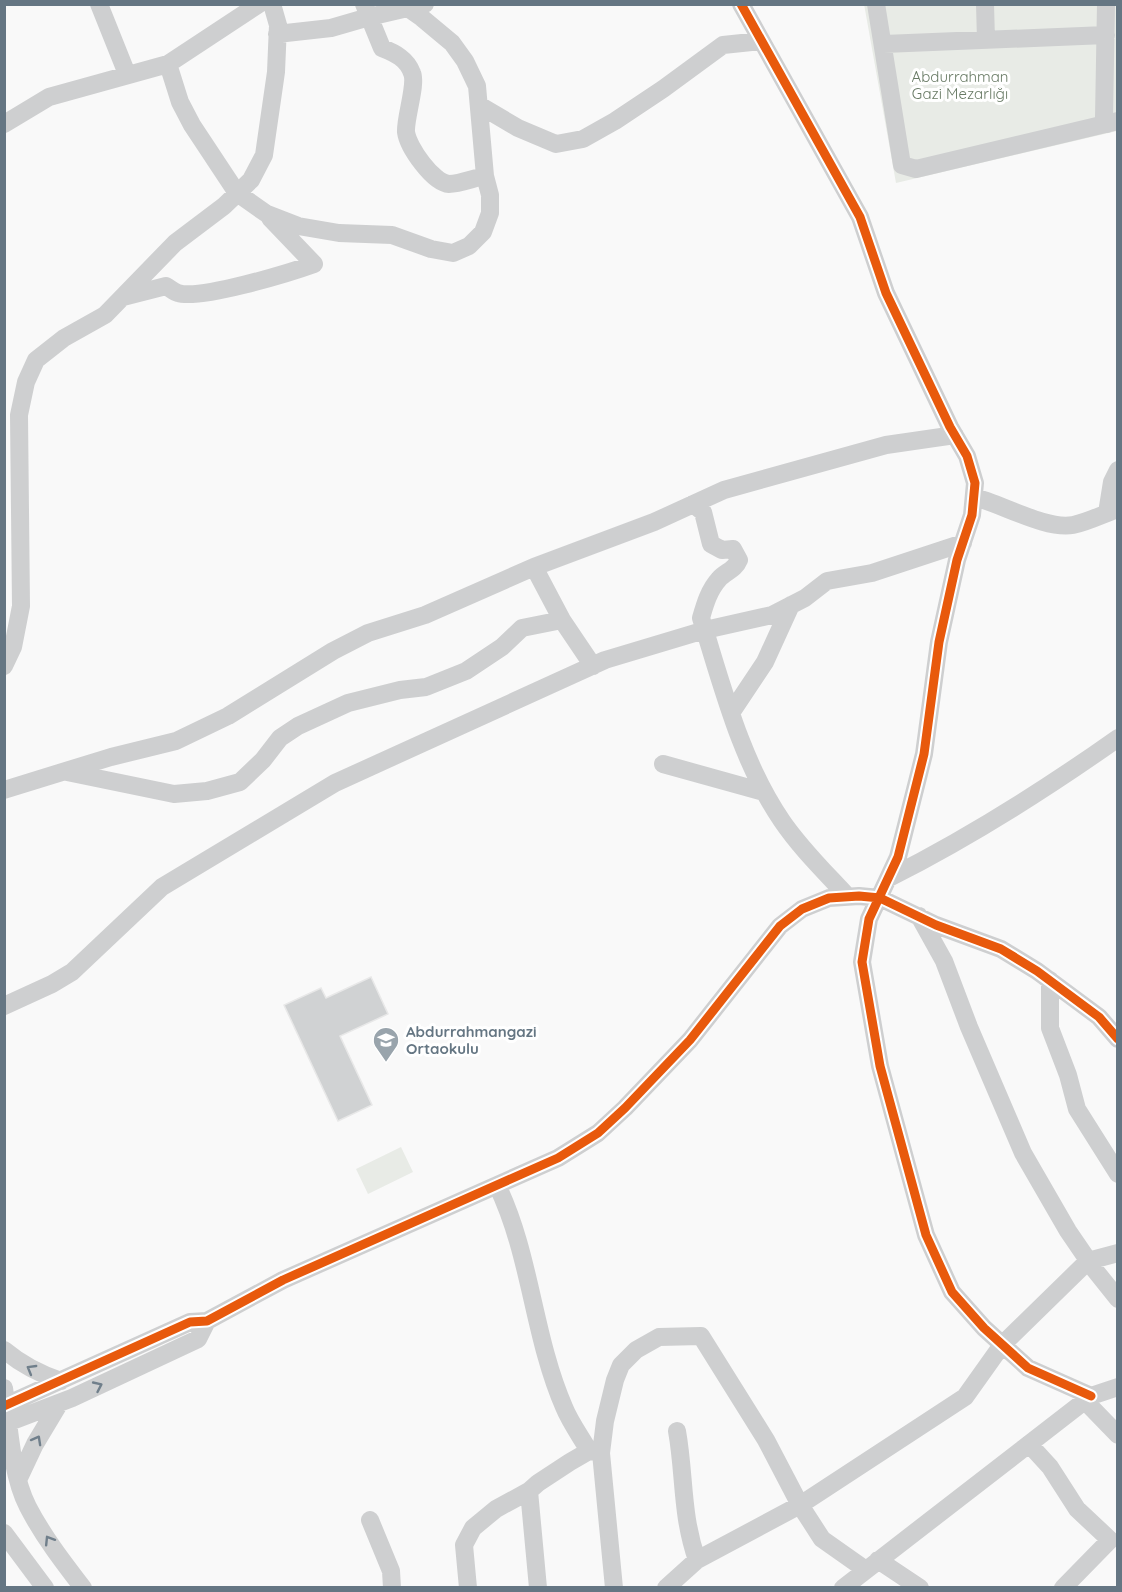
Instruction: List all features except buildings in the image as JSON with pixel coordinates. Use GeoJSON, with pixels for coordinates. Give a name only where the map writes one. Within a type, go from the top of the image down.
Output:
{"type":"FeatureCollection","features":[{"type":"Feature","properties":{"kind":"street"},"geometry":{"type":"LineString","coordinates":[[99,4],[127,74]]}},
{"type":"Feature","properties":{"kind":"street"},"geometry":{"type":"LineString","coordinates":[[4,124],[49,97],[168,64],[259,4]]}},
{"type":"Feature","properties":{"kind":"street"},"geometry":{"type":"LineString","coordinates":[[4,666],[13,647],[21,606],[19,415],[26,382],[36,360],[64,338],[105,315],[175,243],[224,206],[251,180],[264,155],[276,72],[278,25],[272,4]]}},
{"type":"Feature","properties":{"kind":"street"},"geometry":{"type":"LineString","coordinates":[[741,4],[860,217],[886,293],[955,435],[968,456],[975,483],[972,515],[939,642],[924,754],[898,857],[869,919],[862,962],[880,1066],[926,1235],[952,1292],[984,1328],[1028,1368],[1088,1399],[1118,1436]]}},
{"type":"Feature","properties":{"kind":"street"},"geometry":{"type":"LineString","coordinates":[[876,4],[902,165],[916,169],[1112,122]]}},
{"type":"Feature","properties":{"kind":"street"},"geometry":{"type":"LineString","coordinates":[[985,4],[986,40]]}},
{"type":"Feature","properties":{"kind":"street"},"geometry":{"type":"LineString","coordinates":[[1106,4],[1104,118],[1112,122]]}},
{"type":"Feature","properties":{"kind":"street"},"geometry":{"type":"LineString","coordinates":[[267,214],[298,226],[339,234],[392,235],[431,249],[453,253],[469,246],[483,232],[490,213],[490,195],[485,176],[477,86],[465,61],[452,43],[411,6],[366,11],[331,28],[277,34]]}},
{"type":"Feature","properties":{"kind":"street"},"geometry":{"type":"LineString","coordinates":[[366,11],[382,48],[405,60],[414,75],[406,133],[420,161],[438,180],[448,184],[485,176]]}},
{"type":"Feature","properties":{"kind":"street"},"geometry":{"type":"LineString","coordinates":[[884,44],[1106,35]]}},
{"type":"Feature","properties":{"kind":"street"},"geometry":{"type":"LineString","coordinates":[[479,105],[518,128],[556,144],[583,139],[663,89],[723,45],[761,41]]}},
{"type":"Feature","properties":{"kind":"street"},"geometry":{"type":"LineString","coordinates":[[123,297],[166,286],[180,294],[211,292],[286,274],[314,264],[267,214],[237,193],[192,125],[180,102],[168,64]]}},
{"type":"Feature","properties":{"kind":"street"},"geometry":{"type":"LineString","coordinates":[[4,790],[111,757],[176,741],[228,716],[333,651],[368,633],[425,615],[534,567],[654,522],[724,490],[886,445],[955,435]]}},
{"type":"Feature","properties":{"kind":"street"},"geometry":{"type":"LineString","coordinates":[[974,497],[993,501],[1057,525],[1073,525],[1112,511],[1112,482],[1118,470]]}},
{"type":"Feature","properties":{"kind":"street"},"geometry":{"type":"LineString","coordinates":[[693,504],[704,512],[711,544],[722,550],[733,549],[739,560],[736,566],[720,578],[705,601],[701,618],[749,762],[764,792],[799,843],[848,897]]}},
{"type":"Feature","properties":{"kind":"street"},"geometry":{"type":"LineString","coordinates":[[4,1006],[72,972],[162,887],[335,783],[593,666],[705,630],[772,615],[805,598],[827,581],[872,573],[963,543]]}},
{"type":"Feature","properties":{"kind":"street"},"geometry":{"type":"LineString","coordinates":[[534,567],[562,620],[593,666]]}},
{"type":"Feature","properties":{"kind":"street"},"geometry":{"type":"LineString","coordinates":[[731,713],[765,662],[791,605]]}},
{"type":"Feature","properties":{"kind":"street"},"geometry":{"type":"LineString","coordinates":[[66,771],[174,794],[207,791],[240,782],[263,760],[280,738],[298,726],[348,703],[400,690],[426,687],[466,671],[502,647],[522,628],[562,620]]}},
{"type":"Feature","properties":{"kind":"street"},"geometry":{"type":"LineString","coordinates":[[889,878],[924,860],[1073,770],[1118,738]]}},
{"type":"Feature","properties":{"kind":"street"},"geometry":{"type":"LineString","coordinates":[[663,764],[764,792]]}},
{"type":"Feature","properties":{"kind":"street"},"geometry":{"type":"LineString","coordinates":[[6,1410],[61,1381],[190,1322],[207,1321],[282,1280],[564,1155],[598,1133],[690,1040],[780,926],[802,909],[829,898],[880,898],[1001,949],[1050,980],[1100,1017],[1118,1039]]}},
{"type":"Feature","properties":{"kind":"street"},"geometry":{"type":"LineString","coordinates":[[919,916],[944,961],[969,1027],[1023,1153],[1068,1231],[1118,1299]]}},
{"type":"Feature","properties":{"kind":"street"},"geometry":{"type":"LineString","coordinates":[[1050,980],[1050,1028],[1068,1075],[1077,1109],[1118,1174]]}},
{"type":"Feature","properties":{"kind":"street"},"geometry":{"type":"LineString","coordinates":[[497,1185],[507,1205],[521,1249],[551,1370],[564,1408],[595,1452]]}},
{"type":"Feature","properties":{"kind":"street"},"geometry":{"type":"LineString","coordinates":[[666,1587],[697,1560],[800,1505],[965,1397],[1002,1345],[1088,1261],[1118,1253]]}},
{"type":"Feature","properties":{"kind":"street"},"geometry":{"type":"LineString","coordinates":[[6,1410],[59,1404],[198,1339],[207,1321]]}},
{"type":"Feature","properties":{"kind":"street"},"geometry":{"type":"LineString","coordinates":[[614,1587],[595,1452],[621,1365],[636,1350],[659,1337],[701,1336],[766,1440],[800,1505],[822,1539],[920,1587]]}},
{"type":"Feature","properties":{"kind":"street"},"geometry":{"type":"LineString","coordinates":[[4,1350],[42,1375],[61,1381]]}},
{"type":"Feature","properties":{"kind":"street"},"geometry":{"type":"LineString","coordinates":[[846,1587],[1088,1399],[1118,1388]]}},
{"type":"Feature","properties":{"kind":"street"},"geometry":{"type":"LineString","coordinates":[[19,1478],[34,1444],[59,1404]]}},
{"type":"Feature","properties":{"kind":"street"},"geometry":{"type":"LineString","coordinates":[[6,1410],[12,1454],[27,1505],[56,1551],[83,1587]]}},
{"type":"Feature","properties":{"kind":"street"},"geometry":{"type":"LineString","coordinates":[[677,1431],[681,1455],[684,1509],[690,1540],[697,1560]]}},
{"type":"Feature","properties":{"kind":"street"},"geometry":{"type":"LineString","coordinates":[[1029,1444],[1050,1467],[1077,1509],[1114,1545],[1063,1587]]}},
{"type":"Feature","properties":{"kind":"street"},"geometry":{"type":"LineString","coordinates":[[468,1587],[464,1545],[473,1528],[496,1509],[595,1452]]}},
{"type":"Feature","properties":{"kind":"street"},"geometry":{"type":"LineString","coordinates":[[529,1491],[538,1587]]}},
{"type":"Feature","properties":{"kind":"street"},"geometry":{"type":"LineString","coordinates":[[370,1520],[391,1571],[392,1587]]}},
{"type":"Feature","properties":{"kind":"street"},"geometry":{"type":"LineString","coordinates":[[5,1536],[45,1587]]}},
{"type":"Feature","properties":{"kind":"green space","name":"Abdurrahman Gazi Mezarlığı"},"geometry":{"type":"Polygon","coordinates":[[[864,4],[1117,5],[1117,131],[896,183],[864,4]]]}},
{"type":"Feature","properties":{"kind":"green space"},"geometry":{"type":"Polygon","coordinates":[[[401,1147],[413,1172],[368,1194],[356,1169],[401,1147]]]}},
{"type":"Feature","properties":{"kind":"cycle path"},"geometry":{"type":"LineString","coordinates":[[741,4],[860,217],[886,293],[950,427],[967,456],[975,483],[972,515],[957,560],[939,642],[924,754],[898,857],[869,919],[862,962],[880,1066],[926,1235],[952,1292],[984,1328],[1028,1368],[1091,1396]]}},
{"type":"Feature","properties":{"kind":"cycle path"},"geometry":{"type":"LineString","coordinates":[[4,1406],[190,1322],[207,1321],[283,1280],[558,1158],[598,1133],[625,1108],[690,1040],[780,926],[802,909],[829,898],[859,896],[880,898],[936,925],[1001,949],[1037,971],[1099,1017],[1118,1039]]}},
{"type":"Feature","properties":{"kind":"place","name":"Abdurrahmangazi Ortaokulu"},"geometry":{"type":"Point","coordinates":[386,1063]}}]}
